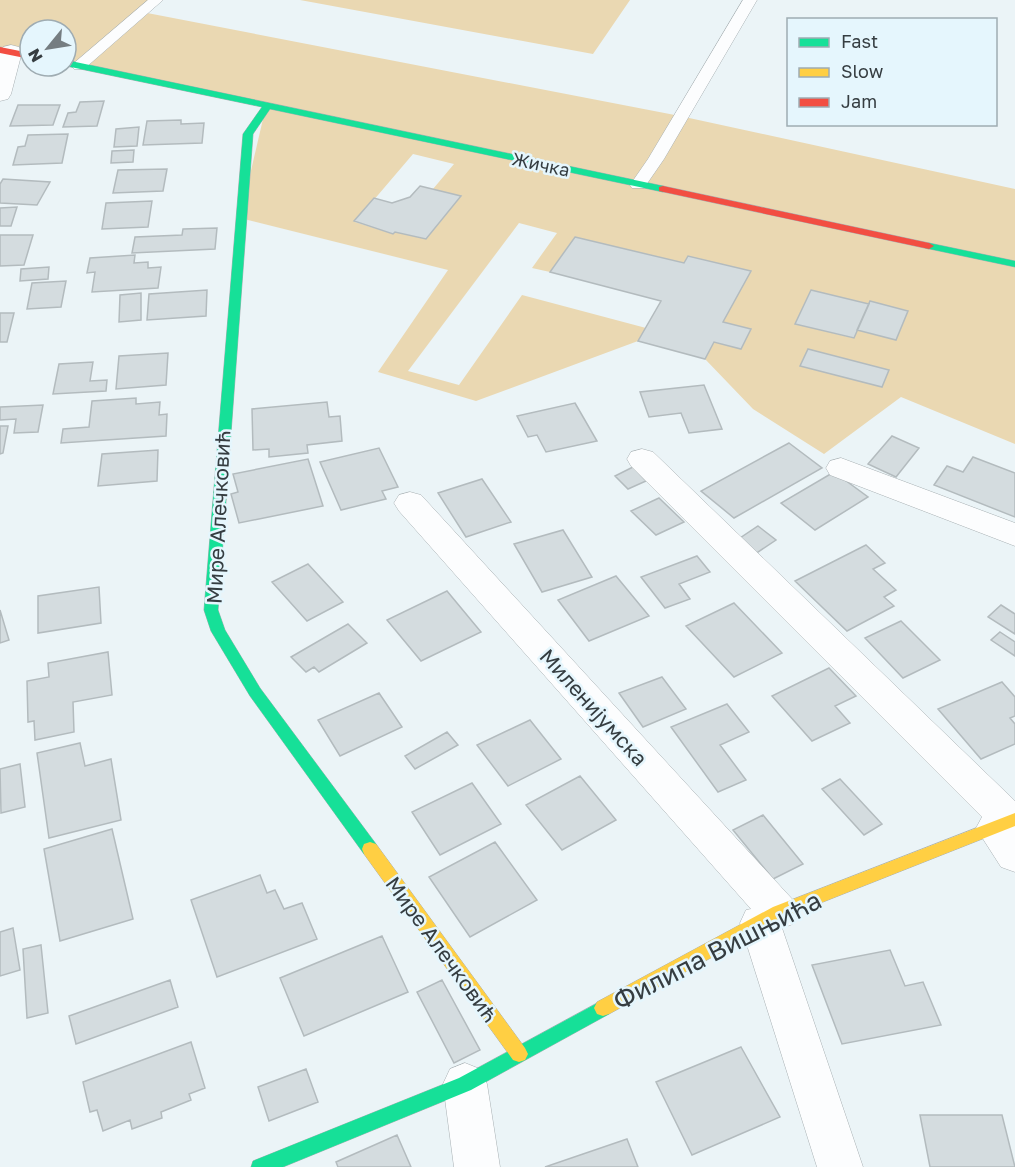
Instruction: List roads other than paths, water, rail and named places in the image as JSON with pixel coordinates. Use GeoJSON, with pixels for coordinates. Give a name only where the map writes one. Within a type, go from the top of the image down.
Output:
{"type":"FeatureCollection","features":[{"type":"Feature","properties":{"kind":"street"},"geometry":{"type":"LineString","coordinates":[[0,94],[14,53]]}},
{"type":"Feature","properties":{"kind":"street","name":"Жичка"},"geometry":{"type":"LineString","coordinates":[[78,65],[1015,264]]}},
{"type":"Feature","properties":{"kind":"street","name":"Мире Алечковић"},"geometry":{"type":"LineString","coordinates":[[267,106],[248,134],[218,494],[211,610],[218,631],[255,692],[519,1054]]}},
{"type":"Feature","properties":{"kind":"street","name":"Филипа Вишњића"},"geometry":{"type":"LineString","coordinates":[[260,1167],[465,1084],[770,917],[1009,831],[642,459]]}},
{"type":"Feature","properties":{"kind":"street"},"geometry":{"type":"LineString","coordinates":[[841,468],[1015,535]]}},
{"type":"Feature","properties":{"kind":"street","name":"Миленијумска"},"geometry":{"type":"LineString","coordinates":[[410,502],[770,917]]}},
{"type":"Feature","properties":{"kind":"street"},"geometry":{"type":"LineString","coordinates":[[770,917],[840,1167]]}},
{"type":"Feature","properties":{"kind":"street"},"geometry":{"type":"LineString","coordinates":[[465,1084],[477,1167]]}},
{"type":"Feature","properties":{"kind":"lane"},"geometry":{"type":"LineString","coordinates":[[78,60],[156,0]]}},
{"type":"Feature","properties":{"kind":"lane"},"geometry":{"type":"LineString","coordinates":[[638,184],[656,159],[750,0]]}}]}
